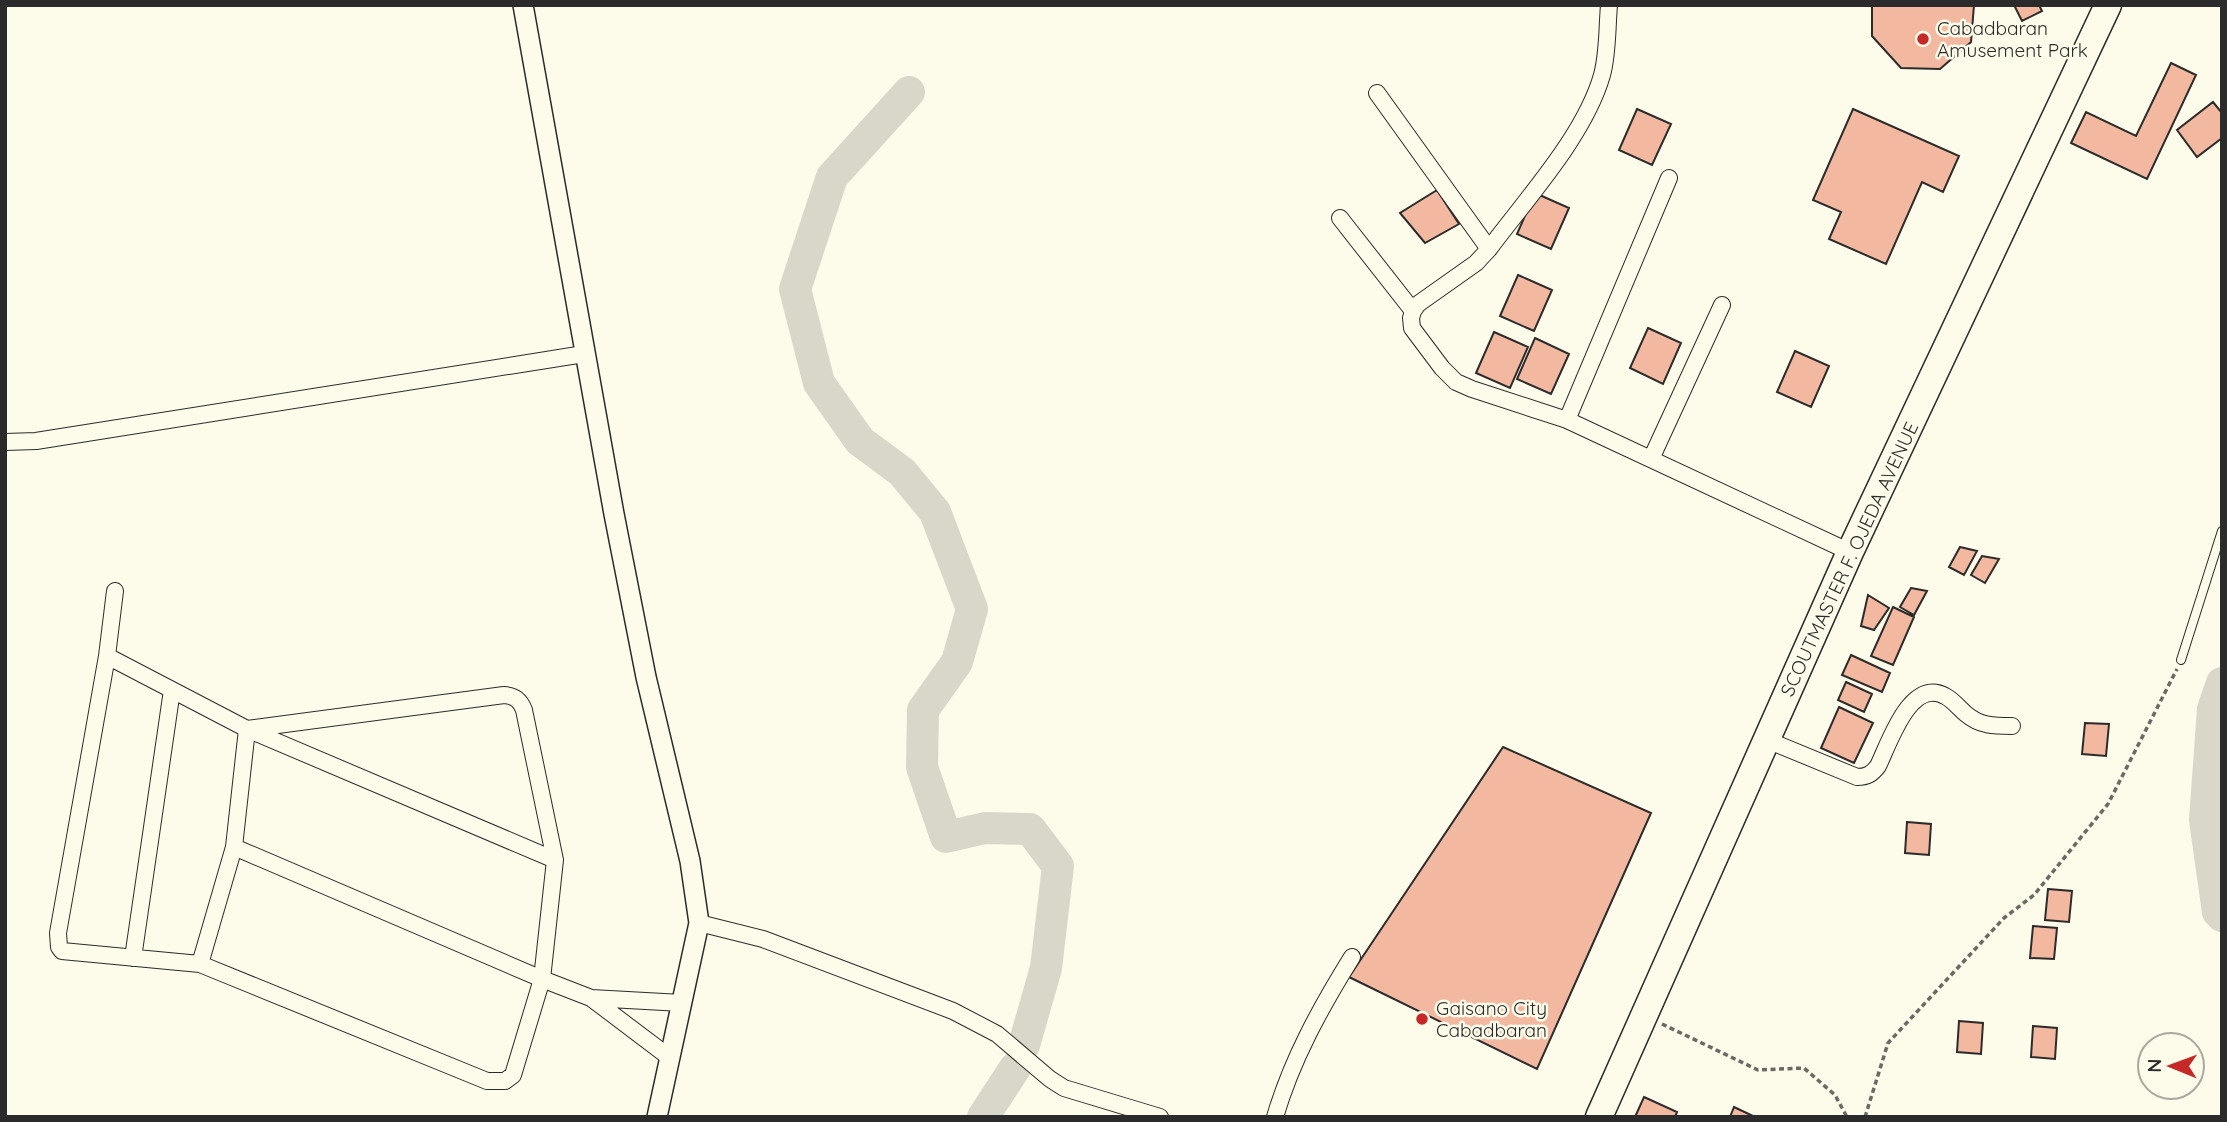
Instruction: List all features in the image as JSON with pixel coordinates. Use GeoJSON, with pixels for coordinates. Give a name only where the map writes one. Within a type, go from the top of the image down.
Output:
{"type":"FeatureCollection","features":[{"type":"Feature","properties":{"kind":"highway","name":"SCOUTMASTER F. OJEDA AVENUE"},"geometry":{"type":"LineString","coordinates":[[1599,1117],[1850,552],[2108,5]]}},
{"type":"Feature","properties":{"kind":"street"},"geometry":{"type":"LineString","coordinates":[[523,5],[584,355],[646,677],[690,861],[699,923],[657,1117]]}},
{"type":"Feature","properties":{"kind":"street"},"geometry":{"type":"LineString","coordinates":[[1413,311],[1476,263],[1489,249],[1578,130],[1595,98],[1603,71],[1609,5]]}},
{"type":"Feature","properties":{"kind":"street"},"geometry":{"type":"LineString","coordinates":[[1377,93],[1489,249]]}},
{"type":"Feature","properties":{"kind":"street"},"geometry":{"type":"LineString","coordinates":[[1567,420],[1669,178]]}},
{"type":"Feature","properties":{"kind":"street"},"geometry":{"type":"LineString","coordinates":[[1340,218],[1413,311],[1412,328],[1456,382],[1567,420],[1850,552]]}},
{"type":"Feature","properties":{"kind":"street"},"geometry":{"type":"LineString","coordinates":[[1651,459],[1722,305]]}},
{"type":"Feature","properties":{"kind":"street"},"geometry":{"type":"LineString","coordinates":[[5,442],[36,441],[584,355]]}},
{"type":"Feature","properties":{"kind":"street"},"geometry":{"type":"LineString","coordinates":[[115,592],[107,656],[58,933],[62,951],[200,964],[487,1082],[505,1081],[513,1075],[542,979],[555,860],[524,710],[520,702],[512,696],[504,695],[247,729]]}},
{"type":"Feature","properties":{"kind":"street"},"geometry":{"type":"LineString","coordinates":[[107,656],[247,729],[555,860]]}},
{"type":"Feature","properties":{"kind":"street"},"geometry":{"type":"LineString","coordinates":[[132,958],[172,690]]}},
{"type":"Feature","properties":{"kind":"street"},"geometry":{"type":"LineString","coordinates":[[1767,740],[1857,777],[1864,777],[1878,766],[1903,713],[1919,696],[1943,694],[1977,722],[1989,726],[2012,726]]}},
{"type":"Feature","properties":{"kind":"street"},"geometry":{"type":"LineString","coordinates":[[200,964],[234,847],[247,729]]}},
{"type":"Feature","properties":{"kind":"street"},"geometry":{"type":"LineString","coordinates":[[234,847],[591,998],[669,1057]]}},
{"type":"Feature","properties":{"kind":"street"},"geometry":{"type":"LineString","coordinates":[[699,923],[763,939],[953,1011],[997,1034],[1064,1088],[1160,1117]]}},
{"type":"Feature","properties":{"kind":"street"},"geometry":{"type":"LineString","coordinates":[[1275,1117],[1302,1045],[1352,957]]}},
{"type":"Feature","properties":{"kind":"street"},"geometry":{"type":"LineString","coordinates":[[591,998],[682,1003]]}},
{"type":"Feature","properties":{"kind":"lane"},"geometry":{"type":"LineString","coordinates":[[2181,660],[2222,531]]}},
{"type":"Feature","properties":{"kind":"path"},"geometry":{"type":"LineString","coordinates":[[1866,1117],[1888,1043],[2004,918],[2034,895],[2108,804],[2181,660]]}},
{"type":"Feature","properties":{"kind":"path"},"geometry":{"type":"LineString","coordinates":[[1644,1015],[1758,1070],[1804,1068],[1835,1095],[1847,1117]]}},
{"type":"Feature","properties":{"kind":"building","name":"Cabadbaran Amusement Park"},"geometry":{"type":"Polygon","coordinates":[[[1872,5],[1974,5],[1971,42],[1940,69],[1901,68],[1872,36],[1872,5]]]}},
{"type":"Feature","properties":{"kind":"building"},"geometry":{"type":"Polygon","coordinates":[[[2014,5],[2039,5],[2042,11],[2022,21],[2014,5]]]}},
{"type":"Feature","properties":{"kind":"building"},"geometry":{"type":"Polygon","coordinates":[[[2171,63],[2196,75],[2147,179],[2071,143],[2086,112],[2136,136],[2171,63]]]}},
{"type":"Feature","properties":{"kind":"building"},"geometry":{"type":"Polygon","coordinates":[[[2213,102],[2222,113],[2222,138],[2197,157],[2177,130],[2213,102]]]}},
{"type":"Feature","properties":{"kind":"building"},"geometry":{"type":"Polygon","coordinates":[[[1637,109],[1671,124],[1652,165],[1619,150],[1637,109]]]}},
{"type":"Feature","properties":{"kind":"building"},"geometry":{"type":"Polygon","coordinates":[[[1853,109],[1959,156],[1943,192],[1922,182],[1886,264],[1829,239],[1841,212],[1813,200],[1853,109]]]}},
{"type":"Feature","properties":{"kind":"building"},"geometry":{"type":"Polygon","coordinates":[[[1437,190],[1459,224],[1425,243],[1400,213],[1437,190]]]}},
{"type":"Feature","properties":{"kind":"building"},"geometry":{"type":"Polygon","coordinates":[[[1535,193],[1569,208],[1551,249],[1517,234],[1535,193]]]}},
{"type":"Feature","properties":{"kind":"building"},"geometry":{"type":"Polygon","coordinates":[[[1518,275],[1552,290],[1534,331],[1500,316],[1518,275]]]}},
{"type":"Feature","properties":{"kind":"building"},"geometry":{"type":"Polygon","coordinates":[[[1648,328],[1681,343],[1663,384],[1630,368],[1648,328]]]}},
{"type":"Feature","properties":{"kind":"building"},"geometry":{"type":"Polygon","coordinates":[[[1494,332],[1528,347],[1510,388],[1476,373],[1494,332]]]}},
{"type":"Feature","properties":{"kind":"building"},"geometry":{"type":"Polygon","coordinates":[[[1535,338],[1569,354],[1551,394],[1517,379],[1535,338]]]}},
{"type":"Feature","properties":{"kind":"building"},"geometry":{"type":"Polygon","coordinates":[[[1795,351],[1829,366],[1811,407],[1777,392],[1795,351]]]}},
{"type":"Feature","properties":{"kind":"building"},"geometry":{"type":"Polygon","coordinates":[[[1960,547],[1977,551],[1964,575],[1949,567],[1960,547]]]}},
{"type":"Feature","properties":{"kind":"building"},"geometry":{"type":"Polygon","coordinates":[[[1982,556],[1999,559],[1985,583],[1971,575],[1982,556]]]}},
{"type":"Feature","properties":{"kind":"building"},"geometry":{"type":"Polygon","coordinates":[[[1911,588],[1927,591],[1914,615],[1900,607],[1911,588]]]}},
{"type":"Feature","properties":{"kind":"building"},"geometry":{"type":"Polygon","coordinates":[[[1868,595],[1889,608],[1874,630],[1861,626],[1868,595]]]}},
{"type":"Feature","properties":{"kind":"building"},"geometry":{"type":"Polygon","coordinates":[[[1893,607],[1914,617],[1893,665],[1871,656],[1893,607]]]}},
{"type":"Feature","properties":{"kind":"building"},"geometry":{"type":"Polygon","coordinates":[[[1851,655],[1890,673],[1882,692],[1842,675],[1851,655]]]}},
{"type":"Feature","properties":{"kind":"building"},"geometry":{"type":"Polygon","coordinates":[[[1846,682],[1872,694],[1864,712],[1838,700],[1846,682]]]}},
{"type":"Feature","properties":{"kind":"building"},"geometry":{"type":"Polygon","coordinates":[[[1839,707],[1873,723],[1854,763],[1821,748],[1839,707]]]}},
{"type":"Feature","properties":{"kind":"building"},"geometry":{"type":"Polygon","coordinates":[[[2085,723],[2109,724],[2106,756],[2082,754],[2085,723]]]}},
{"type":"Feature","properties":{"kind":"building"},"geometry":{"type":"Polygon","coordinates":[[[1503,747],[1651,813],[1537,1069],[1349,977],[1503,747]]]}},
{"type":"Feature","properties":{"kind":"building"},"geometry":{"type":"Polygon","coordinates":[[[1907,822],[1931,824],[1929,855],[1905,853],[1907,822]]]}},
{"type":"Feature","properties":{"kind":"building"},"geometry":{"type":"Polygon","coordinates":[[[2048,889],[2072,891],[2069,922],[2045,920],[2048,889]]]}},
{"type":"Feature","properties":{"kind":"building"},"geometry":{"type":"Polygon","coordinates":[[[2033,926],[2057,928],[2054,959],[2030,958],[2033,926]]]}},
{"type":"Feature","properties":{"kind":"building"},"geometry":{"type":"Polygon","coordinates":[[[1959,1021],[1983,1023],[1981,1054],[1957,1052],[1959,1021]]]}},
{"type":"Feature","properties":{"kind":"building"},"geometry":{"type":"Polygon","coordinates":[[[2033,1026],[2057,1028],[2055,1059],[2031,1057],[2033,1026]]]}},
{"type":"Feature","properties":{"kind":"building"},"geometry":{"type":"Polygon","coordinates":[[[1644,1097],[1677,1112],[1675,1117],[1635,1117],[1644,1097]]]}},
{"type":"Feature","properties":{"kind":"building"},"geometry":{"type":"Polygon","coordinates":[[[1734,1107],[1755,1117],[1730,1117],[1734,1107]]]}},
{"type":"Feature","properties":{"kind":"waterway"},"geometry":{"type":"LineString","coordinates":[[909,92],[832,177],[795,289],[819,383],[860,441],[902,472],[935,512],[972,609],[957,662],[923,710],[922,767],[946,837],[985,828],[1030,829],[1058,866],[1046,968],[1024,1045]]}},
{"type":"Feature","properties":{"kind":"waterway"},"geometry":{"type":"LineString","coordinates":[[2222,683],[2213,709],[2205,820],[2218,912],[2222,916]]}},
{"type":"Feature","properties":{"kind":"waterway"},"geometry":{"type":"LineString","coordinates":[[983,1117],[1015,1068]]}},
{"type":"Feature","properties":{"kind":"place","name":"Cabadbaran Amusement Park"},"geometry":{"type":"Point","coordinates":[1923,39]}},
{"type":"Feature","properties":{"kind":"place","name":"Gaisano City Cabadbaran"},"geometry":{"type":"Point","coordinates":[1422,1019]}}]}
